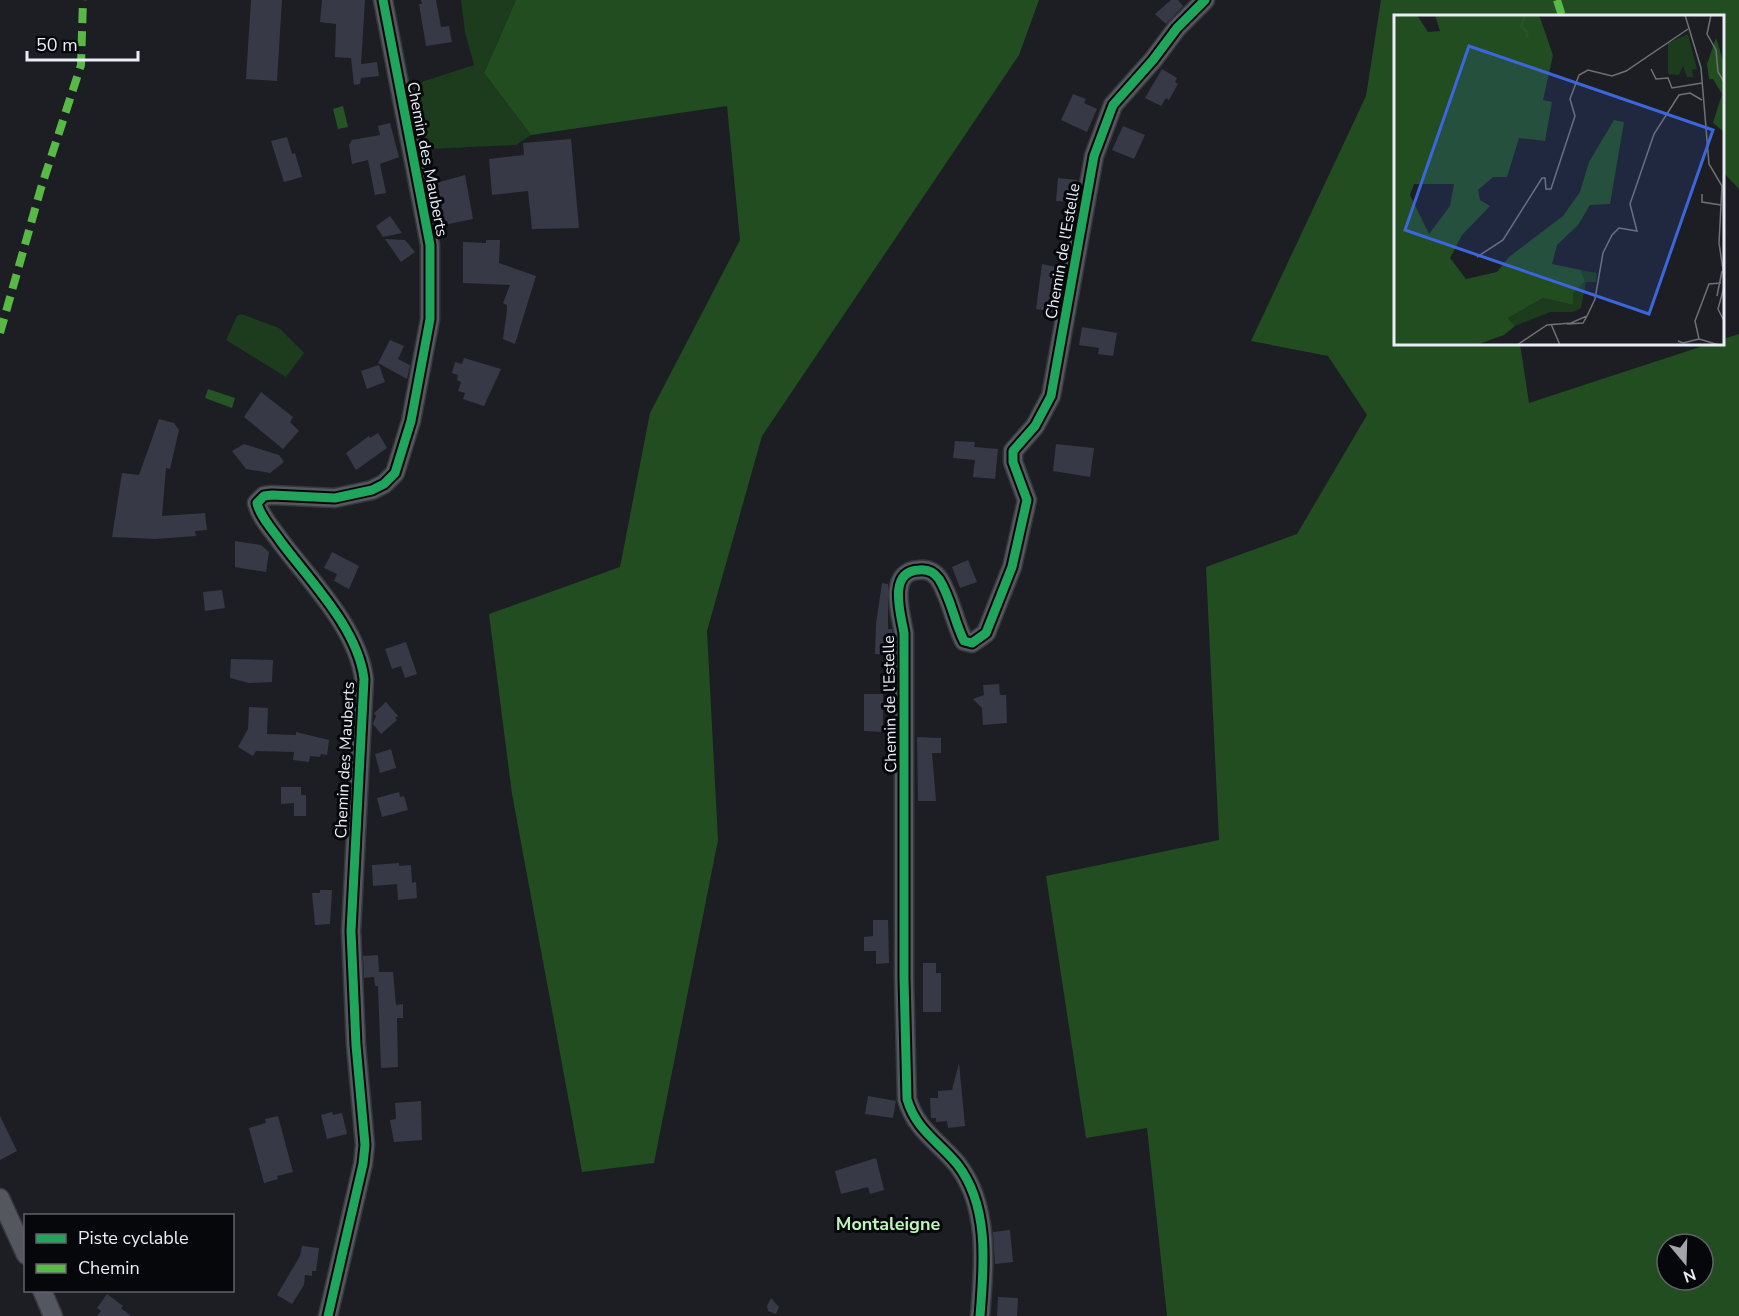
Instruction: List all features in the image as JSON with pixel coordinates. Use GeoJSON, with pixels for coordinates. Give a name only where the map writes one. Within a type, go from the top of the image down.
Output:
{"type":"FeatureCollection","features":[{"type":"Feature","properties":{"kind":"street","name":"Chemin des Mauberts"},"geometry":{"type":"LineString","coordinates":[[328,1316],[363,1164],[365,1145],[356,1045],[351,931],[364,680],[362,661],[350,637],[269,525],[257,503],[264,496],[272,495],[335,498],[372,490],[384,484],[395,473],[411,421],[430,319],[430,245],[383,0]]}},
{"type":"Feature","properties":{"kind":"street","name":"Chemin de l'Estelle"},"geometry":{"type":"LineString","coordinates":[[980,1316],[983,1254],[974,1197],[969,1181],[955,1162],[921,1130],[907,1099],[904,978],[904,633],[898,600],[900,582],[906,574],[917,570],[930,571],[938,577],[964,641],[972,643],[986,633],[1012,567],[1028,500],[1013,462],[1013,451],[1035,426],[1051,396],[1094,156],[1113,105],[1153,60],[1177,28],[1205,0]]}},
{"type":"Feature","properties":{"kind":"street"},"geometry":{"type":"LineString","coordinates":[[0,1198],[24,1251]]}},
{"type":"Feature","properties":{"kind":"street"},"geometry":{"type":"LineString","coordinates":[[43,1292],[53,1316]]}},
{"type":"Feature","properties":{"kind":"shaded area"},"geometry":{"type":"Polygon","coordinates":[[[461,0],[516,0],[484,73],[531,135],[516,145],[427,149],[409,86],[474,65],[465,32],[461,0]]]}},
{"type":"Feature","properties":{"kind":"shaded area"},"geometry":{"type":"Polygon","coordinates":[[[516,0],[1039,0],[1019,55],[762,436],[707,631],[718,840],[654,1163],[582,1172],[512,794],[489,614],[620,567],[650,413],[740,240],[727,106],[531,135],[484,73],[516,0]]]}},
{"type":"Feature","properties":{"kind":"shaded area"},"geometry":{"type":"Polygon","coordinates":[[[1381,0],[1739,0],[1739,189],[1724,173],[1724,15],[1394,15],[1394,345],[1520,345],[1529,403],[1706,345],[1724,345],[1724,339],[1739,334],[1739,1316],[1167,1316],[1147,1128],[1086,1138],[1046,876],[1219,840],[1206,567],[1297,534],[1367,415],[1328,356],[1251,341],[1366,96],[1381,0]]]}},
{"type":"Feature","properties":{"kind":"shaded area"},"geometry":{"type":"Polygon","coordinates":[[[343,106],[348,127],[338,129],[333,109],[343,106]]]}},
{"type":"Feature","properties":{"kind":"shaded area"},"geometry":{"type":"Polygon","coordinates":[[[241,314],[279,328],[304,353],[286,377],[226,340],[237,316],[241,314]]]}},
{"type":"Feature","properties":{"kind":"shaded area"},"geometry":{"type":"Polygon","coordinates":[[[208,389],[235,398],[232,408],[205,398],[208,389]]]}},
{"type":"Feature","properties":{"kind":"building"},"geometry":{"type":"Polygon","coordinates":[[[251,0],[282,0],[277,81],[246,79],[251,0]]]}},
{"type":"Feature","properties":{"kind":"building"},"geometry":{"type":"Polygon","coordinates":[[[322,0],[365,0],[361,64],[377,62],[379,76],[361,78],[360,84],[354,85],[351,58],[335,57],[336,24],[320,22],[322,0]]]}},
{"type":"Feature","properties":{"kind":"building"},"geometry":{"type":"Polygon","coordinates":[[[421,0],[436,0],[441,27],[449,26],[452,42],[426,46],[419,4],[422,4],[421,0]]]}},
{"type":"Feature","properties":{"kind":"building"},"geometry":{"type":"Polygon","coordinates":[[[1171,0],[1178,0],[1183,6],[1166,24],[1155,14],[1171,0]]]}},
{"type":"Feature","properties":{"kind":"building"},"geometry":{"type":"Polygon","coordinates":[[[1162,69],[1177,78],[1175,82],[1178,84],[1169,100],[1166,98],[1161,106],[1145,98],[1162,69]]]}},
{"type":"Feature","properties":{"kind":"building"},"geometry":{"type":"Polygon","coordinates":[[[1073,94],[1086,99],[1084,103],[1097,109],[1087,132],[1061,120],[1073,94]]]}},
{"type":"Feature","properties":{"kind":"building"},"geometry":{"type":"Polygon","coordinates":[[[390,123],[399,157],[380,164],[386,193],[375,195],[368,160],[352,164],[349,145],[352,140],[380,135],[378,126],[390,123]]]}},
{"type":"Feature","properties":{"kind":"building"},"geometry":{"type":"Polygon","coordinates":[[[1123,126],[1145,135],[1134,159],[1112,150],[1123,126]]]}},
{"type":"Feature","properties":{"kind":"building"},"geometry":{"type":"Polygon","coordinates":[[[287,137],[292,154],[295,153],[302,177],[284,182],[271,141],[287,137]]]}},
{"type":"Feature","properties":{"kind":"building"},"geometry":{"type":"Polygon","coordinates":[[[571,139],[579,228],[532,229],[528,191],[492,195],[489,159],[524,155],[523,143],[571,139]]]}},
{"type":"Feature","properties":{"kind":"building"},"geometry":{"type":"Polygon","coordinates":[[[465,175],[473,219],[444,225],[436,183],[465,175]]]}},
{"type":"Feature","properties":{"kind":"building"},"geometry":{"type":"Polygon","coordinates":[[[1058,178],[1077,180],[1074,202],[1056,201],[1058,178]]]}},
{"type":"Feature","properties":{"kind":"building"},"geometry":{"type":"Polygon","coordinates":[[[390,216],[402,233],[383,237],[376,226],[390,216]]]}},
{"type":"Feature","properties":{"kind":"building"},"geometry":{"type":"Polygon","coordinates":[[[385,239],[405,240],[415,252],[401,262],[385,239]]]}},
{"type":"Feature","properties":{"kind":"building"},"geometry":{"type":"Polygon","coordinates":[[[486,240],[500,240],[499,263],[536,276],[515,344],[503,339],[507,305],[503,303],[510,285],[463,283],[463,242],[486,243],[486,240]]]}},
{"type":"Feature","properties":{"kind":"building"},"geometry":{"type":"Polygon","coordinates":[[[1042,264],[1061,268],[1054,312],[1036,309],[1042,264]]]}},
{"type":"Feature","properties":{"kind":"building"},"geometry":{"type":"Polygon","coordinates":[[[1082,327],[1117,333],[1113,356],[1098,354],[1099,348],[1079,345],[1082,327]]]}},
{"type":"Feature","properties":{"kind":"building"},"geometry":{"type":"Polygon","coordinates":[[[390,340],[404,346],[398,359],[410,365],[407,379],[378,363],[390,340]]]}},
{"type":"Feature","properties":{"kind":"building"},"geometry":{"type":"Polygon","coordinates":[[[464,358],[501,369],[484,406],[463,399],[465,393],[458,391],[461,382],[457,380],[458,375],[452,373],[455,362],[462,364],[464,358]]]}},
{"type":"Feature","properties":{"kind":"building"},"geometry":{"type":"Polygon","coordinates":[[[379,365],[385,382],[367,389],[361,371],[379,365]]]}},
{"type":"Feature","properties":{"kind":"building"},"geometry":{"type":"Polygon","coordinates":[[[261,392],[293,417],[290,422],[299,431],[283,449],[244,417],[261,392]]]}},
{"type":"Feature","properties":{"kind":"building"},"geometry":{"type":"Polygon","coordinates":[[[159,419],[174,423],[179,430],[170,469],[166,468],[162,516],[205,513],[207,530],[195,531],[196,536],[155,539],[112,537],[122,473],[139,475],[159,419]]]}},
{"type":"Feature","properties":{"kind":"building"},"geometry":{"type":"Polygon","coordinates":[[[378,433],[387,448],[356,470],[346,453],[369,436],[370,438],[378,433]]]}},
{"type":"Feature","properties":{"kind":"building"},"geometry":{"type":"Polygon","coordinates":[[[955,441],[975,442],[974,447],[998,449],[995,479],[973,477],[975,460],[953,458],[955,441]]]}},
{"type":"Feature","properties":{"kind":"building"},"geometry":{"type":"Polygon","coordinates":[[[244,444],[279,455],[284,462],[270,473],[246,469],[232,451],[244,444]]]}},
{"type":"Feature","properties":{"kind":"building"},"geometry":{"type":"Polygon","coordinates":[[[1056,444],[1094,448],[1090,477],[1053,471],[1056,444]]]}},
{"type":"Feature","properties":{"kind":"building"},"geometry":{"type":"Polygon","coordinates":[[[235,541],[261,545],[269,552],[266,572],[235,567],[235,541]]]}},
{"type":"Feature","properties":{"kind":"building"},"geometry":{"type":"Polygon","coordinates":[[[332,552],[359,566],[349,589],[334,581],[337,574],[324,568],[332,552]]]}},
{"type":"Feature","properties":{"kind":"building"},"geometry":{"type":"Polygon","coordinates":[[[968,560],[977,582],[960,588],[952,567],[968,560]]]}},
{"type":"Feature","properties":{"kind":"building"},"geometry":{"type":"Polygon","coordinates":[[[882,583],[888,584],[888,629],[892,629],[893,634],[893,655],[875,654],[876,624],[882,583]]]}},
{"type":"Feature","properties":{"kind":"building"},"geometry":{"type":"Polygon","coordinates":[[[222,590],[225,608],[205,611],[203,592],[222,590]]]}},
{"type":"Feature","properties":{"kind":"building"},"geometry":{"type":"Polygon","coordinates":[[[406,642],[417,674],[405,678],[401,666],[392,669],[385,649],[406,642]]]}},
{"type":"Feature","properties":{"kind":"building"},"geometry":{"type":"Polygon","coordinates":[[[231,659],[273,660],[272,682],[249,683],[230,678],[231,659]]]}},
{"type":"Feature","properties":{"kind":"building"},"geometry":{"type":"Polygon","coordinates":[[[999,684],[1000,695],[1006,695],[1007,723],[983,725],[982,708],[973,699],[984,695],[983,685],[999,684]]]}},
{"type":"Feature","properties":{"kind":"building"},"geometry":{"type":"Polygon","coordinates":[[[864,694],[883,694],[883,732],[864,731],[864,694]]]}},
{"type":"Feature","properties":{"kind":"building"},"geometry":{"type":"Polygon","coordinates":[[[386,702],[398,716],[395,718],[397,720],[381,734],[373,724],[376,716],[374,713],[386,702]]]}},
{"type":"Feature","properties":{"kind":"building"},"geometry":{"type":"Polygon","coordinates":[[[249,707],[268,708],[267,734],[296,735],[296,732],[329,740],[327,755],[310,756],[309,762],[293,760],[294,752],[256,751],[253,756],[238,747],[248,729],[249,707]]]}},
{"type":"Feature","properties":{"kind":"building"},"geometry":{"type":"Polygon","coordinates":[[[917,737],[941,738],[941,753],[932,753],[936,801],[918,801],[917,737]]]}},
{"type":"Feature","properties":{"kind":"building"},"geometry":{"type":"Polygon","coordinates":[[[391,749],[396,768],[380,773],[375,754],[391,749]]]}},
{"type":"Feature","properties":{"kind":"building"},"geometry":{"type":"Polygon","coordinates":[[[281,787],[301,787],[301,795],[306,795],[306,816],[294,816],[294,803],[281,804],[281,787]]]}},
{"type":"Feature","properties":{"kind":"building"},"geometry":{"type":"Polygon","coordinates":[[[399,792],[400,797],[404,796],[408,810],[382,817],[377,798],[399,792]]]}},
{"type":"Feature","properties":{"kind":"building"},"geometry":{"type":"Polygon","coordinates":[[[399,863],[399,866],[411,865],[412,883],[416,882],[417,898],[398,900],[397,884],[373,886],[372,865],[399,863]]]}},
{"type":"Feature","properties":{"kind":"building"},"geometry":{"type":"Polygon","coordinates":[[[320,890],[332,890],[330,924],[315,925],[312,893],[320,893],[320,890]]]}},
{"type":"Feature","properties":{"kind":"building"},"geometry":{"type":"Polygon","coordinates":[[[873,920],[888,920],[889,963],[876,964],[876,951],[864,951],[864,937],[873,936],[873,920]]]}},
{"type":"Feature","properties":{"kind":"building"},"geometry":{"type":"Polygon","coordinates":[[[378,955],[379,972],[393,972],[396,1005],[403,1004],[403,1018],[397,1018],[398,1067],[381,1068],[378,986],[375,986],[374,977],[364,978],[363,956],[378,955]]]}},
{"type":"Feature","properties":{"kind":"building"},"geometry":{"type":"Polygon","coordinates":[[[923,963],[936,963],[936,973],[941,973],[941,1012],[923,1012],[923,963]]]}},
{"type":"Feature","properties":{"kind":"building"},"geometry":{"type":"Polygon","coordinates":[[[959,1063],[965,1126],[948,1128],[947,1121],[936,1122],[936,1118],[931,1118],[930,1098],[938,1098],[938,1091],[952,1090],[959,1063]]]}},
{"type":"Feature","properties":{"kind":"building"},"geometry":{"type":"Polygon","coordinates":[[[868,1096],[896,1101],[893,1118],[865,1114],[868,1096]]]}},
{"type":"Feature","properties":{"kind":"building"},"geometry":{"type":"Polygon","coordinates":[[[421,1101],[422,1140],[394,1142],[390,1120],[396,1119],[395,1103],[421,1101]]]}},
{"type":"Feature","properties":{"kind":"building"},"geometry":{"type":"Polygon","coordinates":[[[332,1112],[333,1115],[342,1113],[347,1134],[327,1139],[321,1115],[332,1112]]]}},
{"type":"Feature","properties":{"kind":"building"},"geometry":{"type":"Polygon","coordinates":[[[0,1116],[17,1151],[0,1160],[0,1116]]]}},
{"type":"Feature","properties":{"kind":"building"},"geometry":{"type":"Polygon","coordinates":[[[278,1116],[293,1172],[277,1176],[278,1179],[264,1183],[249,1128],[266,1123],[265,1119],[278,1116]]]}},
{"type":"Feature","properties":{"kind":"building"},"geometry":{"type":"Polygon","coordinates":[[[876,1158],[884,1190],[870,1194],[868,1187],[841,1194],[835,1171],[876,1158]]]}},
{"type":"Feature","properties":{"kind":"building"},"geometry":{"type":"Polygon","coordinates":[[[1010,1230],[1013,1262],[995,1264],[993,1232],[1010,1230]]]}},
{"type":"Feature","properties":{"kind":"building"},"geometry":{"type":"Polygon","coordinates":[[[302,1246],[319,1248],[316,1271],[312,1271],[312,1276],[305,1275],[304,1285],[292,1304],[277,1295],[300,1256],[302,1246]]]}},
{"type":"Feature","properties":{"kind":"building"},"geometry":{"type":"Polygon","coordinates":[[[107,1294],[123,1306],[121,1308],[131,1316],[97,1316],[101,1311],[97,1308],[107,1294]]]}},
{"type":"Feature","properties":{"kind":"building"},"geometry":{"type":"Polygon","coordinates":[[[998,1297],[1018,1298],[1017,1316],[997,1316],[998,1297]]]}},
{"type":"Feature","properties":{"kind":"building"},"geometry":{"type":"Polygon","coordinates":[[[771,1298],[779,1307],[776,1314],[768,1311],[767,1306],[771,1298]]]}},
{"type":"Feature","properties":{"kind":"marked path"},"geometry":{"type":"LineString","coordinates":[[0,333],[41,188],[81,65],[83,0]]}},
{"type":"Feature","properties":{"kind":"marked path"},"geometry":{"type":"LineString","coordinates":[[1557,0],[1562,15]]}},
{"type":"Feature","properties":{"kind":"cycle path"},"geometry":{"type":"LineString","coordinates":[[328,1316],[363,1164],[365,1145],[356,1045],[351,931],[364,679],[360,660],[343,624],[267,523],[257,503],[264,496],[272,495],[335,498],[372,490],[384,484],[395,473],[411,421],[430,319],[430,245],[383,0]]}},
{"type":"Feature","properties":{"kind":"cycle path"},"geometry":{"type":"LineString","coordinates":[[980,1316],[983,1257],[980,1217],[975,1198],[957,1164],[922,1127],[907,1099],[904,978],[904,633],[899,605],[899,586],[909,572],[922,570],[933,573],[943,586],[964,641],[972,643],[986,633],[1012,567],[1027,500],[1013,462],[1013,451],[1035,426],[1051,396],[1094,156],[1113,105],[1153,60],[1177,28],[1205,0]]}},
{"type":"Feature","properties":{"kind":"district","name":"Montaleigne"},"geometry":{"type":"Point","coordinates":[888,1224]}}]}
